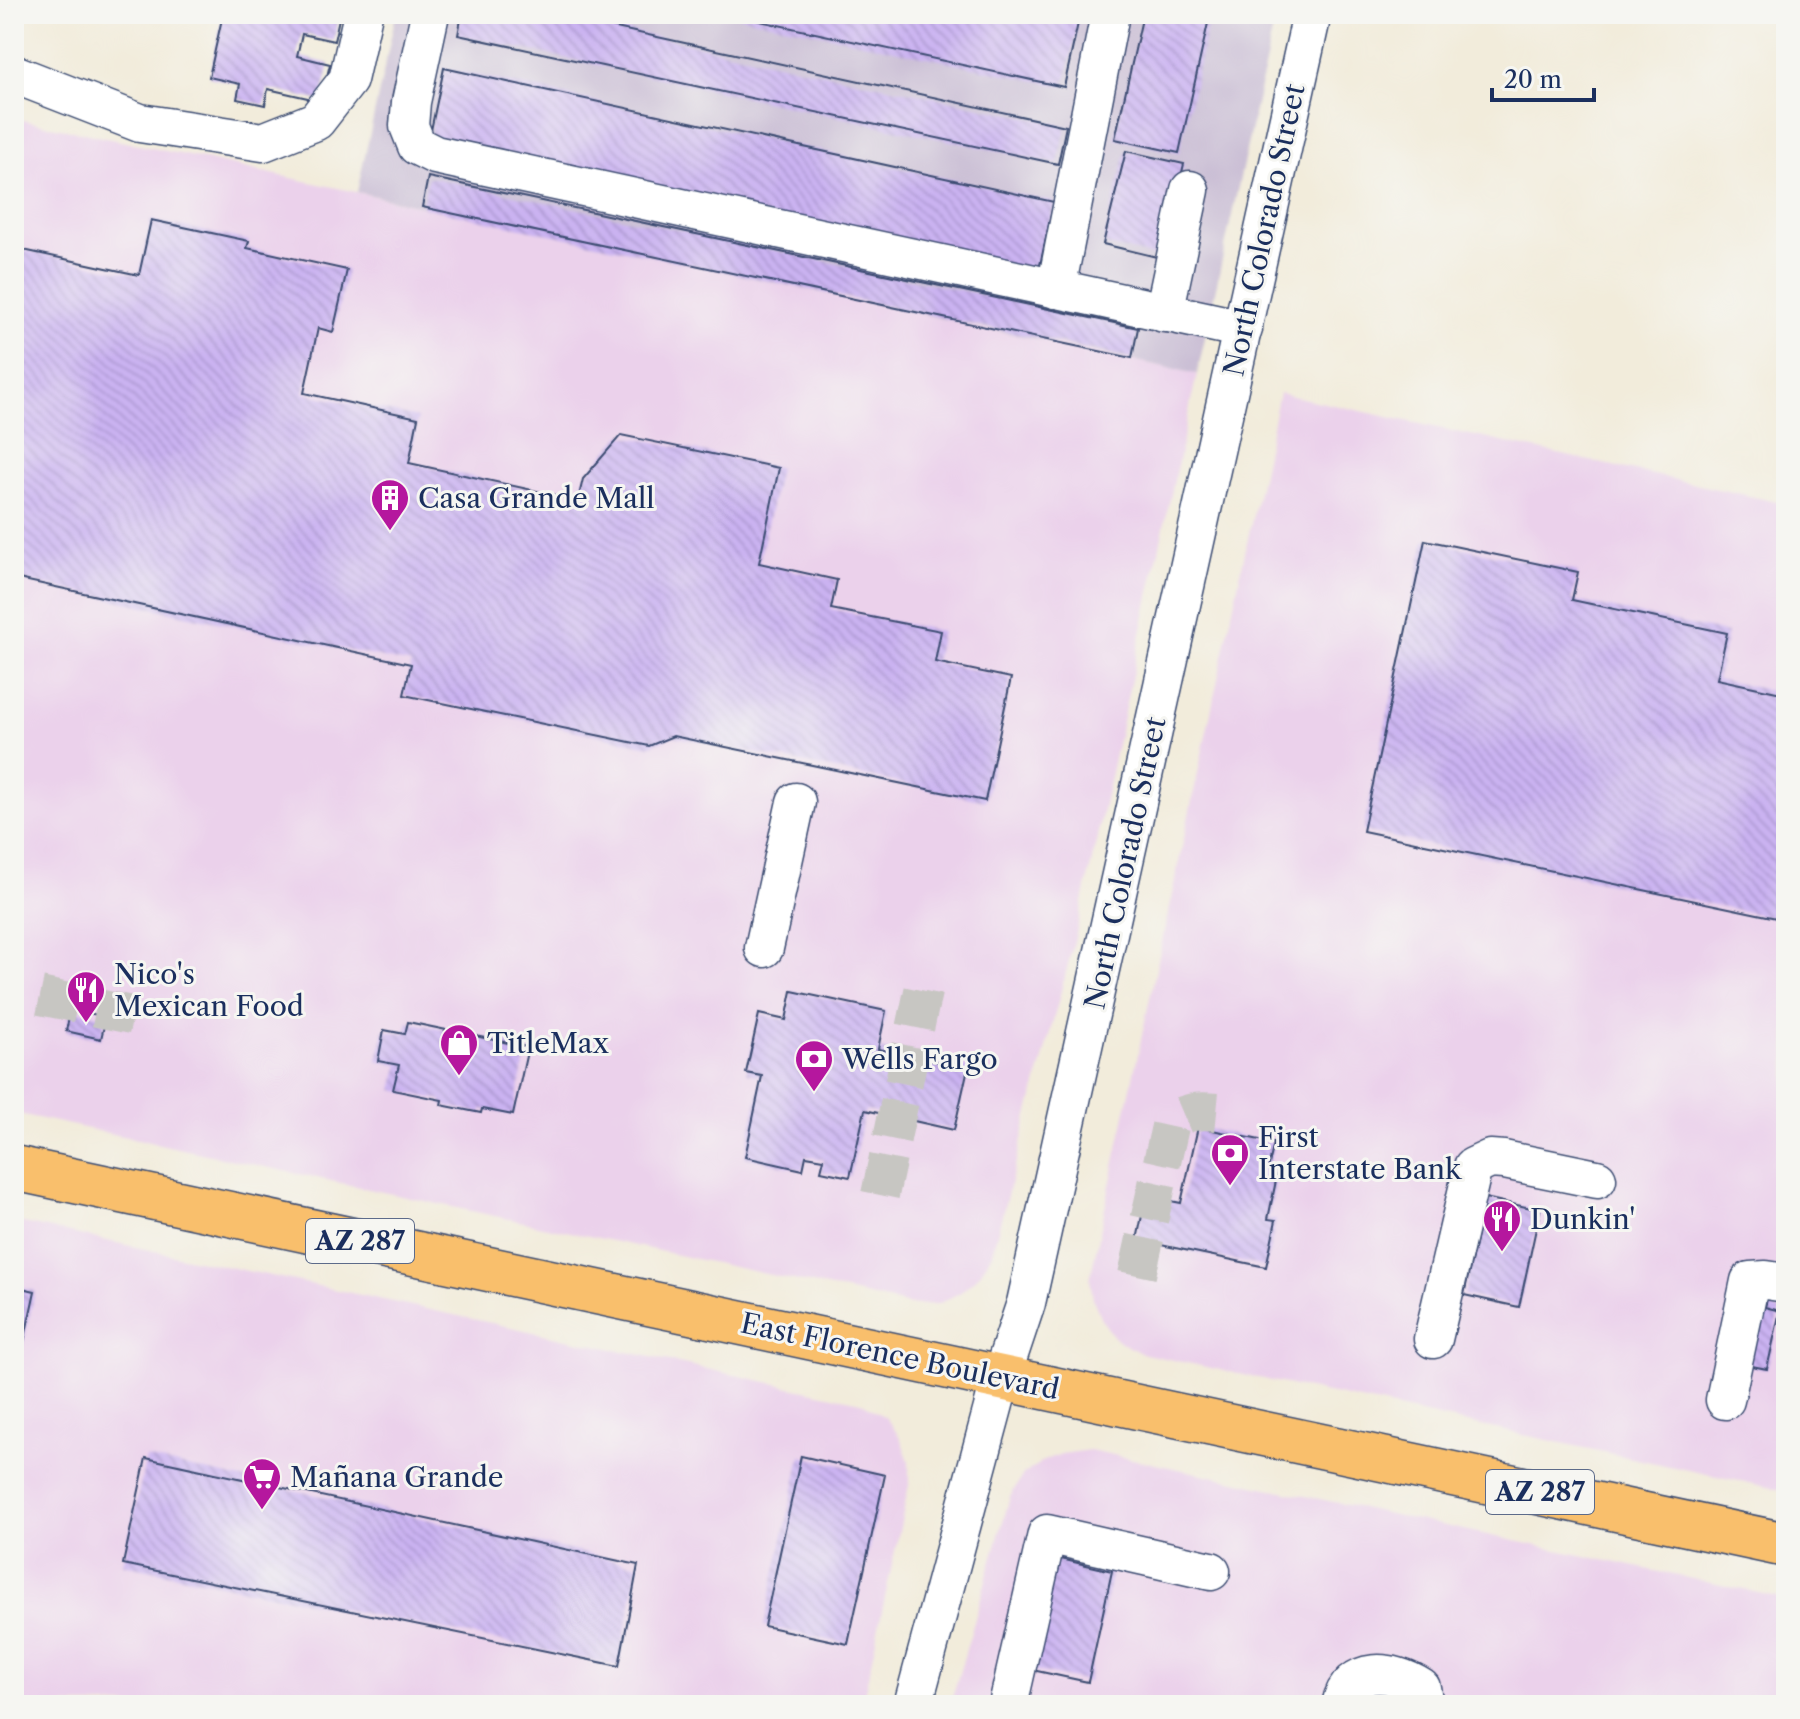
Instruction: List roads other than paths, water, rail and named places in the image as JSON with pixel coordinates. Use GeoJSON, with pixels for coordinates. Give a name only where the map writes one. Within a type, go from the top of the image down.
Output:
{"type":"FeatureCollection","features":[{"type":"Feature","properties":{"kind":"main road","name":"East Florence Boulevard"},"geometry":{"type":"LineString","coordinates":[[14,1168],[1786,1545]]}},
{"type":"Feature","properties":{"kind":"street"},"geometry":{"type":"LineString","coordinates":[[14,74],[140,123],[263,142],[316,121],[348,80],[363,14]]}},
{"type":"Feature","properties":{"kind":"street"},"geometry":{"type":"LineString","coordinates":[[430,14],[411,102],[409,126],[417,146],[435,155],[1243,329]]}},
{"type":"Feature","properties":{"kind":"street"},"geometry":{"type":"LineString","coordinates":[[1056,289],[1110,14]]}},
{"type":"Feature","properties":{"kind":"street","name":"North Colorado Street"},"geometry":{"type":"LineString","coordinates":[[913,1705],[1001,1378],[1026,1303],[1064,1142],[1312,14]]}},
{"type":"Feature","properties":{"kind":"street"},"geometry":{"type":"LineString","coordinates":[[1164,313],[1190,190]]}},
{"type":"Feature","properties":{"kind":"street"},"geometry":{"type":"LineString","coordinates":[[764,948],[796,802]]}},
{"type":"Feature","properties":{"kind":"street"},"geometry":{"type":"LineString","coordinates":[[1433,1339],[1473,1167],[1490,1159],[1504,1160],[1597,1179]]}},
{"type":"Feature","properties":{"kind":"street"},"geometry":{"type":"LineString","coordinates":[[1725,1400],[1768,1282],[1758,1265],[1765,1258],[1786,1257]]}},
{"type":"Feature","properties":{"kind":"street"},"geometry":{"type":"LineString","coordinates":[[1008,1705],[1047,1534],[1211,1571]]}},
{"type":"Feature","properties":{"kind":"street"},"geometry":{"type":"LineString","coordinates":[[1341,1705],[1348,1684],[1360,1676],[1374,1674],[1413,1683],[1421,1688],[1424,1705]]}},
{"type":"Feature","properties":{"kind":"tunnel"},"geometry":{"type":"LineString","coordinates":[[880,1195],[925,982]]}},
{"type":"Feature","properties":{"kind":"tunnel"},"geometry":{"type":"LineString","coordinates":[[40,996],[136,1016]]}},
{"type":"Feature","properties":{"kind":"tunnel"},"geometry":{"type":"LineString","coordinates":[[1137,1275],[1171,1122],[1192,1112],[1217,1112]]}},
{"type":"Feature","properties":{"kind":"place","name":"Casa Grande Mall"},"geometry":{"type":"Point","coordinates":[390,532]}},
{"type":"Feature","properties":{"kind":"place","name":"Nico's Mexican Food"},"geometry":{"type":"Point","coordinates":[86,1024]}},
{"type":"Feature","properties":{"kind":"place","name":"TitleMax"},"geometry":{"type":"Point","coordinates":[459,1077]}},
{"type":"Feature","properties":{"kind":"place","name":"Wells Fargo"},"geometry":{"type":"Point","coordinates":[814,1093]}},
{"type":"Feature","properties":{"kind":"place","name":"First Interstate Bank"},"geometry":{"type":"Point","coordinates":[1230,1187]}},
{"type":"Feature","properties":{"kind":"place","name":"Dunkin'"},"geometry":{"type":"Point","coordinates":[1502,1253]}},
{"type":"Feature","properties":{"kind":"place","name":"Mañana Grande"},"geometry":{"type":"Point","coordinates":[262,1511]}}]}
